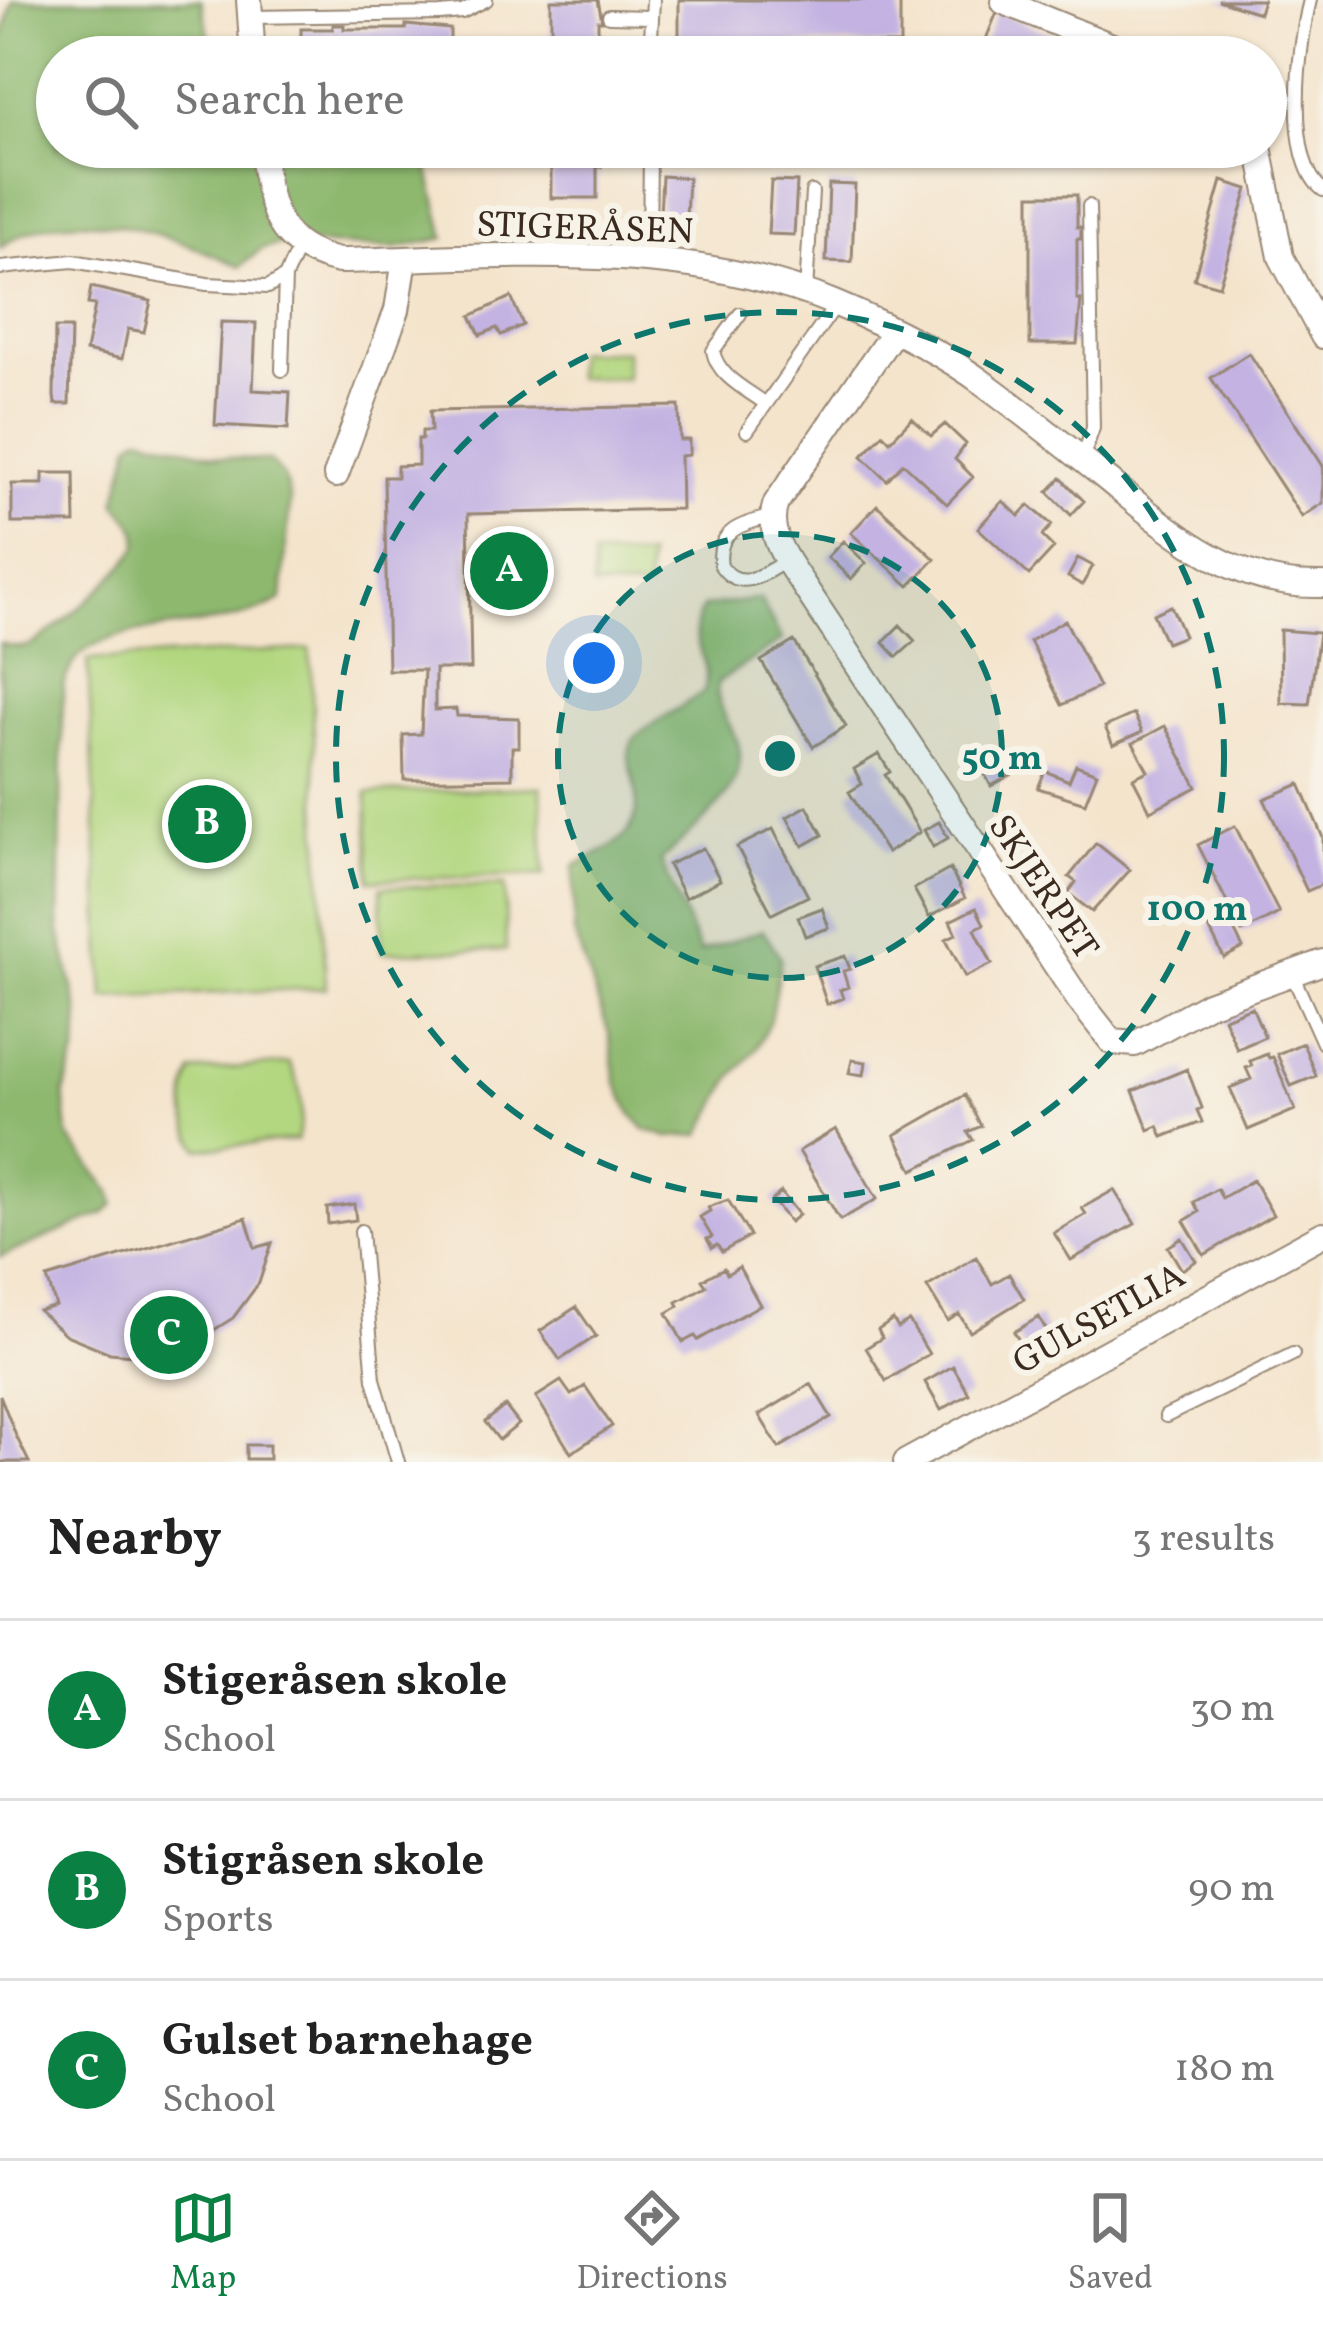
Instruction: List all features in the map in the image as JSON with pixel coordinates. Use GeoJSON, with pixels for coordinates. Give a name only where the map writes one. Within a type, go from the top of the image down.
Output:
{"type":"FeatureCollection","features":[{"type":"Feature","properties":{"kind":"street"},"geometry":{"type":"LineString","coordinates":[[1004,2],[1087,36]]}},
{"type":"Feature","properties":{"kind":"street"},"geometry":{"type":"LineString","coordinates":[[265,168],[273,211],[299,248]]}},
{"type":"Feature","properties":{"kind":"street"},"geometry":{"type":"LineString","coordinates":[[1263,168],[1281,257],[1323,336]]}},
{"type":"Feature","properties":{"kind":"street","name":"STIGERÅSEN"},"geometry":{"type":"LineString","coordinates":[[299,248],[339,261],[649,260],[724,268],[806,292],[894,331],[984,384],[1166,527],[1221,563],[1275,582],[1323,585]]}},
{"type":"Feature","properties":{"kind":"street"},"geometry":{"type":"LineString","coordinates":[[336,475],[398,310],[406,259]]}},
{"type":"Feature","properties":{"kind":"street"},"geometry":{"type":"LineString","coordinates":[[771,517],[794,473],[894,331]]}},
{"type":"Feature","properties":{"kind":"street","name":"SKJERPET"},"geometry":{"type":"LineString","coordinates":[[771,517],[787,560],[1078,1000],[1112,1042],[1123,1045],[1150,1038],[1208,1004],[1323,962]]}},
{"type":"Feature","properties":{"kind":"street","name":"GULSETLIA"},"geometry":{"type":"LineString","coordinates":[[906,1462],[1323,1234]]}},
{"type":"Feature","properties":{"kind":"lane"},"geometry":{"type":"LineString","coordinates":[[249,9],[440,14],[462,12],[485,0]]}},
{"type":"Feature","properties":{"kind":"lane"},"geometry":{"type":"LineString","coordinates":[[651,36],[653,0]]}},
{"type":"Feature","properties":{"kind":"lane"},"geometry":{"type":"LineString","coordinates":[[1314,3],[1299,45],[1297,92],[1308,172],[1323,190]]}},
{"type":"Feature","properties":{"kind":"lane"},"geometry":{"type":"LineString","coordinates":[[610,16],[651,17]]}},
{"type":"Feature","properties":{"kind":"lane"},"geometry":{"type":"LineString","coordinates":[[649,260],[650,168]]}},
{"type":"Feature","properties":{"kind":"lane"},"geometry":{"type":"LineString","coordinates":[[806,292],[812,192]]}},
{"type":"Feature","properties":{"kind":"lane"},"geometry":{"type":"LineString","coordinates":[[1082,460],[1093,428],[1089,206]]}},
{"type":"Feature","properties":{"kind":"lane"},"geometry":{"type":"LineString","coordinates":[[282,370],[285,277],[299,248]]}},
{"type":"Feature","properties":{"kind":"lane"},"geometry":{"type":"LineString","coordinates":[[0,268],[73,261],[247,288],[268,287],[285,277]]}},
{"type":"Feature","properties":{"kind":"lane"},"geometry":{"type":"LineString","coordinates":[[747,431],[836,304]]}},
{"type":"Feature","properties":{"kind":"lane"},"geometry":{"type":"LineString","coordinates":[[740,314],[713,351],[714,360],[720,370],[766,404]]}},
{"type":"Feature","properties":{"kind":"lane"},"geometry":{"type":"LineString","coordinates":[[771,517],[745,523],[724,537],[721,566],[733,579],[744,581],[787,560]]}},
{"type":"Feature","properties":{"kind":"lane"},"geometry":{"type":"LineString","coordinates":[[1292,974],[1323,1043]]}},
{"type":"Feature","properties":{"kind":"lane"},"geometry":{"type":"LineString","coordinates":[[361,1231],[374,1379],[398,1462]]}},
{"type":"Feature","properties":{"kind":"lane"},"geometry":{"type":"LineString","coordinates":[[1166,1416],[1293,1354]]}},
{"type":"Feature","properties":{"kind":"green space"},"geometry":{"type":"Polygon","coordinates":[[[13,0],[201,0],[209,36],[36,36],[36,168],[428,168],[445,238],[395,248],[286,243],[261,249],[240,267],[152,233],[88,222],[27,232],[0,248],[0,49],[13,0]]]}},
{"type":"Feature","properties":{"kind":"green space"},"geometry":{"type":"Polygon","coordinates":[[[626,351],[626,378],[575,378],[575,352],[626,351]]]}},
{"type":"Feature","properties":{"kind":"green space"},"geometry":{"type":"Polygon","coordinates":[[[141,436],[220,457],[270,461],[284,477],[290,499],[282,599],[232,618],[116,637],[94,646],[70,668],[63,685],[59,927],[79,1015],[77,1051],[64,1093],[68,1136],[111,1192],[114,1204],[105,1213],[0,1257],[0,643],[21,647],[38,641],[89,599],[133,553],[137,532],[116,503],[131,443],[141,436]]]}},
{"type":"Feature","properties":{"kind":"green space"},"geometry":{"type":"Polygon","coordinates":[[[593,556],[648,557],[647,589],[593,587],[593,556]]]}},
{"type":"Feature","properties":{"kind":"green space"},"geometry":{"type":"Polygon","coordinates":[[[760,599],[782,640],[718,682],[717,689],[740,754],[738,772],[718,805],[661,861],[700,952],[763,930],[781,958],[770,1020],[756,1049],[731,1078],[701,1135],[668,1137],[645,1129],[632,1115],[616,1081],[609,1033],[574,933],[574,866],[616,842],[633,823],[637,795],[629,758],[634,739],[704,691],[705,668],[695,630],[703,607],[760,599]]]}},
{"type":"Feature","properties":{"kind":"green space"},"geometry":{"type":"Polygon","coordinates":[[[310,649],[326,988],[104,998],[88,660],[310,649]]]}},
{"type":"Feature","properties":{"kind":"green space"},"geometry":{"type":"Polygon","coordinates":[[[541,787],[544,875],[370,880],[367,793],[541,787]]]}},
{"type":"Feature","properties":{"kind":"green space"},"geometry":{"type":"Polygon","coordinates":[[[505,885],[506,950],[382,952],[381,887],[505,885]]]}},
{"type":"Feature","properties":{"kind":"green space"},"geometry":{"type":"Polygon","coordinates":[[[289,1063],[301,1101],[297,1140],[199,1149],[186,1111],[192,1072],[289,1063]]]}},
{"type":"Feature","properties":{"kind":"building"},"geometry":{"type":"Polygon","coordinates":[[[551,0],[598,0],[602,21],[598,21],[598,36],[551,36],[551,0]]]}},
{"type":"Feature","properties":{"kind":"building"},"geometry":{"type":"Polygon","coordinates":[[[679,0],[900,0],[900,36],[679,36],[679,0]]]}},
{"type":"Feature","properties":{"kind":"building"},"geometry":{"type":"Polygon","coordinates":[[[1218,0],[1263,0],[1259,13],[1218,0]]]}},
{"type":"Feature","properties":{"kind":"building"},"geometry":{"type":"Polygon","coordinates":[[[997,12],[1056,36],[987,36],[997,12]]]}},
{"type":"Feature","properties":{"kind":"building"},"geometry":{"type":"Polygon","coordinates":[[[333,25],[344,25],[344,29],[406,29],[406,25],[450,29],[450,36],[301,36],[301,29],[333,29],[333,25]]]}},
{"type":"Feature","properties":{"kind":"building"},"geometry":{"type":"Polygon","coordinates":[[[551,168],[597,168],[597,198],[551,198],[551,168]]]}},
{"type":"Feature","properties":{"kind":"building"},"geometry":{"type":"Polygon","coordinates":[[[662,176],[688,178],[686,217],[660,216],[662,176]]]}},
{"type":"Feature","properties":{"kind":"building"},"geometry":{"type":"Polygon","coordinates":[[[771,181],[797,182],[794,235],[768,234],[771,181]]]}},
{"type":"Feature","properties":{"kind":"building"},"geometry":{"type":"Polygon","coordinates":[[[1222,181],[1248,189],[1219,286],[1194,279],[1222,181]]]}},
{"type":"Feature","properties":{"kind":"building"},"geometry":{"type":"Polygon","coordinates":[[[829,184],[855,185],[852,262],[826,261],[829,184]]]}},
{"type":"Feature","properties":{"kind":"building"},"geometry":{"type":"Polygon","coordinates":[[[1030,195],[1077,195],[1081,239],[1077,239],[1077,300],[1081,300],[1077,344],[1030,344],[1030,195]]]}},
{"type":"Feature","properties":{"kind":"building"},"geometry":{"type":"Polygon","coordinates":[[[91,287],[151,301],[144,332],[128,329],[122,359],[86,351],[95,305],[88,304],[91,287]]]}},
{"type":"Feature","properties":{"kind":"building"},"geometry":{"type":"Polygon","coordinates":[[[511,297],[523,325],[501,335],[497,328],[480,335],[471,316],[511,297]]]}},
{"type":"Feature","properties":{"kind":"building"},"geometry":{"type":"Polygon","coordinates":[[[221,322],[256,323],[253,390],[290,392],[288,429],[215,425],[221,322]]]}},
{"type":"Feature","properties":{"kind":"building"},"geometry":{"type":"Polygon","coordinates":[[[55,328],[71,328],[69,404],[55,404],[55,328]]]}},
{"type":"Feature","properties":{"kind":"building"},"geometry":{"type":"Polygon","coordinates":[[[1249,353],[1323,466],[1323,503],[1302,517],[1211,378],[1249,353]]]}},
{"type":"Feature","properties":{"kind":"building"},"geometry":{"type":"Polygon","coordinates":[[[679,406],[680,440],[689,440],[689,455],[680,456],[681,509],[468,514],[471,669],[435,669],[435,710],[456,709],[457,716],[519,718],[512,778],[404,780],[403,735],[421,734],[424,670],[388,670],[384,477],[397,477],[397,466],[418,465],[418,439],[422,431],[431,431],[430,411],[679,406]]]}},
{"type":"Feature","properties":{"kind":"building"},"geometry":{"type":"Polygon","coordinates":[[[912,418],[931,436],[945,424],[966,444],[955,459],[973,477],[947,504],[903,463],[887,480],[862,456],[883,434],[890,441],[912,418]]]}},
{"type":"Feature","properties":{"kind":"building"},"geometry":{"type":"Polygon","coordinates":[[[43,473],[74,473],[75,523],[12,523],[12,484],[43,484],[43,473]]]}},
{"type":"Feature","properties":{"kind":"building"},"geometry":{"type":"Polygon","coordinates":[[[1061,478],[1084,501],[1071,515],[1048,492],[1061,478]]]}},
{"type":"Feature","properties":{"kind":"building"},"geometry":{"type":"Polygon","coordinates":[[[1003,501],[1019,516],[1029,505],[1052,525],[1042,536],[1054,548],[1029,575],[978,528],[1003,501]]]}},
{"type":"Feature","properties":{"kind":"building"},"geometry":{"type":"Polygon","coordinates":[[[877,505],[935,559],[909,586],[851,533],[877,505]]]}},
{"type":"Feature","properties":{"kind":"building"},"geometry":{"type":"Polygon","coordinates":[[[843,541],[866,563],[851,579],[828,557],[843,541]]]}},
{"type":"Feature","properties":{"kind":"building"},"geometry":{"type":"Polygon","coordinates":[[[1078,558],[1093,566],[1082,585],[1068,577],[1078,558]]]}},
{"type":"Feature","properties":{"kind":"building"},"geometry":{"type":"Polygon","coordinates":[[[1171,606],[1184,636],[1166,643],[1153,614],[1171,606]]]}},
{"type":"Feature","properties":{"kind":"building"},"geometry":{"type":"Polygon","coordinates":[[[1065,620],[1099,687],[1062,705],[1030,641],[1065,620]]]}},
{"type":"Feature","properties":{"kind":"building"},"geometry":{"type":"Polygon","coordinates":[[[900,625],[915,641],[897,657],[883,642],[900,625]]]}},
{"type":"Feature","properties":{"kind":"building"},"geometry":{"type":"Polygon","coordinates":[[[1280,630],[1319,633],[1309,704],[1281,703],[1280,630]]]}},
{"type":"Feature","properties":{"kind":"building"},"geometry":{"type":"Polygon","coordinates":[[[794,641],[846,726],[813,747],[761,661],[794,641]]]}},
{"type":"Feature","properties":{"kind":"building"},"geometry":{"type":"Polygon","coordinates":[[[1134,714],[1142,732],[1113,745],[1105,727],[1134,714]]]}},
{"type":"Feature","properties":{"kind":"building"},"geometry":{"type":"Polygon","coordinates":[[[1165,726],[1197,787],[1150,811],[1133,778],[1148,771],[1133,743],[1165,726]]]}},
{"type":"Feature","properties":{"kind":"building"},"geometry":{"type":"Polygon","coordinates":[[[879,754],[890,772],[885,775],[920,832],[887,853],[849,792],[862,784],[854,769],[879,754]]]}},
{"type":"Feature","properties":{"kind":"building"},"geometry":{"type":"Polygon","coordinates":[[[1002,759],[1011,775],[991,786],[982,769],[1002,759]]]}},
{"type":"Feature","properties":{"kind":"building"},"geometry":{"type":"Polygon","coordinates":[[[1076,765],[1097,773],[1085,803],[1038,788],[1045,771],[1069,781],[1076,765]]]}},
{"type":"Feature","properties":{"kind":"building"},"geometry":{"type":"Polygon","coordinates":[[[1300,784],[1323,838],[1323,884],[1307,891],[1264,799],[1300,784]]]}},
{"type":"Feature","properties":{"kind":"building"},"geometry":{"type":"Polygon","coordinates":[[[807,806],[823,835],[803,846],[787,817],[807,806]]]}},
{"type":"Feature","properties":{"kind":"building"},"geometry":{"type":"Polygon","coordinates":[[[939,822],[948,838],[933,847],[924,830],[939,822]]]}},
{"type":"Feature","properties":{"kind":"building"},"geometry":{"type":"Polygon","coordinates":[[[1235,826],[1279,913],[1242,932],[1198,845],[1235,826]]]}},
{"type":"Feature","properties":{"kind":"building"},"geometry":{"type":"Polygon","coordinates":[[[773,829],[808,896],[772,914],[737,847],[773,829]]]}},
{"type":"Feature","properties":{"kind":"building"},"geometry":{"type":"Polygon","coordinates":[[[1096,843],[1130,870],[1092,912],[1068,893],[1076,882],[1069,877],[1096,843]]]}},
{"type":"Feature","properties":{"kind":"building"},"geometry":{"type":"Polygon","coordinates":[[[703,848],[720,880],[685,898],[668,865],[703,848]]]}},
{"type":"Feature","properties":{"kind":"building"},"geometry":{"type":"Polygon","coordinates":[[[950,869],[965,898],[929,917],[914,889],[950,869]]]}},
{"type":"Feature","properties":{"kind":"building"},"geometry":{"type":"Polygon","coordinates":[[[822,908],[829,928],[805,936],[798,917],[822,908]]]}},
{"type":"Feature","properties":{"kind":"building"},"geometry":{"type":"Polygon","coordinates":[[[976,908],[984,924],[975,929],[992,964],[965,977],[946,939],[956,934],[950,921],[976,908]]]}},
{"type":"Feature","properties":{"kind":"building"},"geometry":{"type":"Polygon","coordinates":[[[1227,916],[1243,948],[1224,958],[1208,926],[1227,916]]]}},
{"type":"Feature","properties":{"kind":"building"},"geometry":{"type":"Polygon","coordinates":[[[845,956],[850,969],[843,971],[848,987],[840,990],[843,998],[827,1004],[814,966],[845,956]]]}},
{"type":"Feature","properties":{"kind":"building"},"geometry":{"type":"Polygon","coordinates":[[[1252,1007],[1265,1037],[1237,1049],[1224,1018],[1252,1007]]]}},
{"type":"Feature","properties":{"kind":"building"},"geometry":{"type":"Polygon","coordinates":[[[1303,1043],[1316,1076],[1291,1086],[1277,1054],[1303,1043]]]}},
{"type":"Feature","properties":{"kind":"building"},"geometry":{"type":"Polygon","coordinates":[[[1267,1054],[1273,1057],[1295,1110],[1248,1130],[1230,1088],[1251,1079],[1246,1068],[1252,1066],[1250,1061],[1267,1054]]]}},
{"type":"Feature","properties":{"kind":"building"},"geometry":{"type":"Polygon","coordinates":[[[852,1060],[866,1062],[864,1075],[849,1073],[852,1060]]]}},
{"type":"Feature","properties":{"kind":"building"},"geometry":{"type":"Polygon","coordinates":[[[1187,1069],[1202,1108],[1197,1110],[1202,1122],[1163,1137],[1158,1126],[1149,1130],[1133,1091],[1187,1069]]]}},
{"type":"Feature","properties":{"kind":"building"},"geometry":{"type":"Polygon","coordinates":[[[965,1095],[981,1126],[968,1132],[973,1140],[913,1170],[895,1135],[965,1095]]]}},
{"type":"Feature","properties":{"kind":"building"},"geometry":{"type":"Polygon","coordinates":[[[836,1129],[877,1199],[840,1220],[799,1151],[836,1129]]]}},
{"type":"Feature","properties":{"kind":"building"},"geometry":{"type":"Polygon","coordinates":[[[1253,1180],[1273,1215],[1204,1255],[1184,1221],[1199,1212],[1194,1202],[1217,1189],[1222,1198],[1253,1180]]]}},
{"type":"Feature","properties":{"kind":"building"},"geometry":{"type":"Polygon","coordinates":[[[1114,1190],[1135,1224],[1071,1260],[1054,1233],[1086,1214],[1082,1208],[1114,1190]]]}},
{"type":"Feature","properties":{"kind":"building"},"geometry":{"type":"Polygon","coordinates":[[[781,1192],[799,1215],[790,1222],[772,1200],[781,1192]]]}},
{"type":"Feature","properties":{"kind":"building"},"geometry":{"type":"Polygon","coordinates":[[[728,1200],[750,1236],[722,1252],[717,1245],[712,1248],[707,1239],[712,1237],[700,1217],[710,1211],[708,1207],[728,1200]]]}},
{"type":"Feature","properties":{"kind":"building"},"geometry":{"type":"Polygon","coordinates":[[[354,1204],[356,1220],[328,1224],[327,1208],[354,1204]]]}},
{"type":"Feature","properties":{"kind":"building"},"geometry":{"type":"Polygon","coordinates":[[[246,1218],[255,1248],[272,1243],[259,1283],[233,1318],[187,1347],[145,1356],[110,1353],[66,1335],[39,1311],[56,1306],[47,1278],[246,1218]]]}},
{"type":"Feature","properties":{"kind":"building"},"geometry":{"type":"Polygon","coordinates":[[[1182,1238],[1196,1261],[1182,1270],[1168,1247],[1182,1238]]]}},
{"type":"Feature","properties":{"kind":"building"},"geometry":{"type":"Polygon","coordinates":[[[976,1257],[992,1284],[1009,1274],[1024,1299],[970,1332],[959,1314],[948,1321],[927,1287],[976,1257]]]}},
{"type":"Feature","properties":{"kind":"building"},"geometry":{"type":"Polygon","coordinates":[[[739,1267],[760,1305],[698,1340],[695,1336],[683,1342],[667,1313],[706,1286],[702,1280],[724,1268],[727,1274],[739,1267]]]}},
{"type":"Feature","properties":{"kind":"building"},"geometry":{"type":"Polygon","coordinates":[[[576,1307],[596,1336],[560,1360],[540,1331],[576,1307]]]}},
{"type":"Feature","properties":{"kind":"building"},"geometry":{"type":"Polygon","coordinates":[[[1039,1317],[1051,1339],[1026,1352],[1014,1332],[1039,1317]]]}},
{"type":"Feature","properties":{"kind":"building"},"geometry":{"type":"Polygon","coordinates":[[[893,1320],[898,1328],[909,1321],[929,1354],[886,1381],[866,1348],[882,1338],[878,1330],[893,1320]]]}},
{"type":"Feature","properties":{"kind":"building"},"geometry":{"type":"Polygon","coordinates":[[[953,1366],[969,1394],[941,1410],[925,1382],[953,1366]]]}},
{"type":"Feature","properties":{"kind":"building"},"geometry":{"type":"Polygon","coordinates":[[[561,1381],[571,1395],[585,1386],[612,1426],[571,1453],[536,1397],[561,1381]]]}},
{"type":"Feature","properties":{"kind":"building"},"geometry":{"type":"Polygon","coordinates":[[[811,1384],[831,1417],[779,1448],[759,1415],[811,1384]]]}},
{"type":"Feature","properties":{"kind":"building"},"geometry":{"type":"Polygon","coordinates":[[[0,1395],[16,1436],[29,1462],[0,1462],[0,1395]]]}},
{"type":"Feature","properties":{"kind":"building"},"geometry":{"type":"Polygon","coordinates":[[[505,1406],[519,1424],[499,1440],[485,1422],[505,1406]]]}},
{"type":"Feature","properties":{"kind":"building"},"geometry":{"type":"Polygon","coordinates":[[[246,1445],[269,1445],[269,1459],[246,1459],[246,1445]]]}},
{"type":"Feature","properties":{"kind":"place","name":"Stigeråsen skole"},"geometry":{"type":"Point","coordinates":[509,571]}},
{"type":"Feature","properties":{"kind":"place","name":"Stigråsen skole"},"geometry":{"type":"Point","coordinates":[207,824]}},
{"type":"Feature","properties":{"kind":"place","name":"Gulset barnehage"},"geometry":{"type":"Point","coordinates":[169,1335]}}]}
